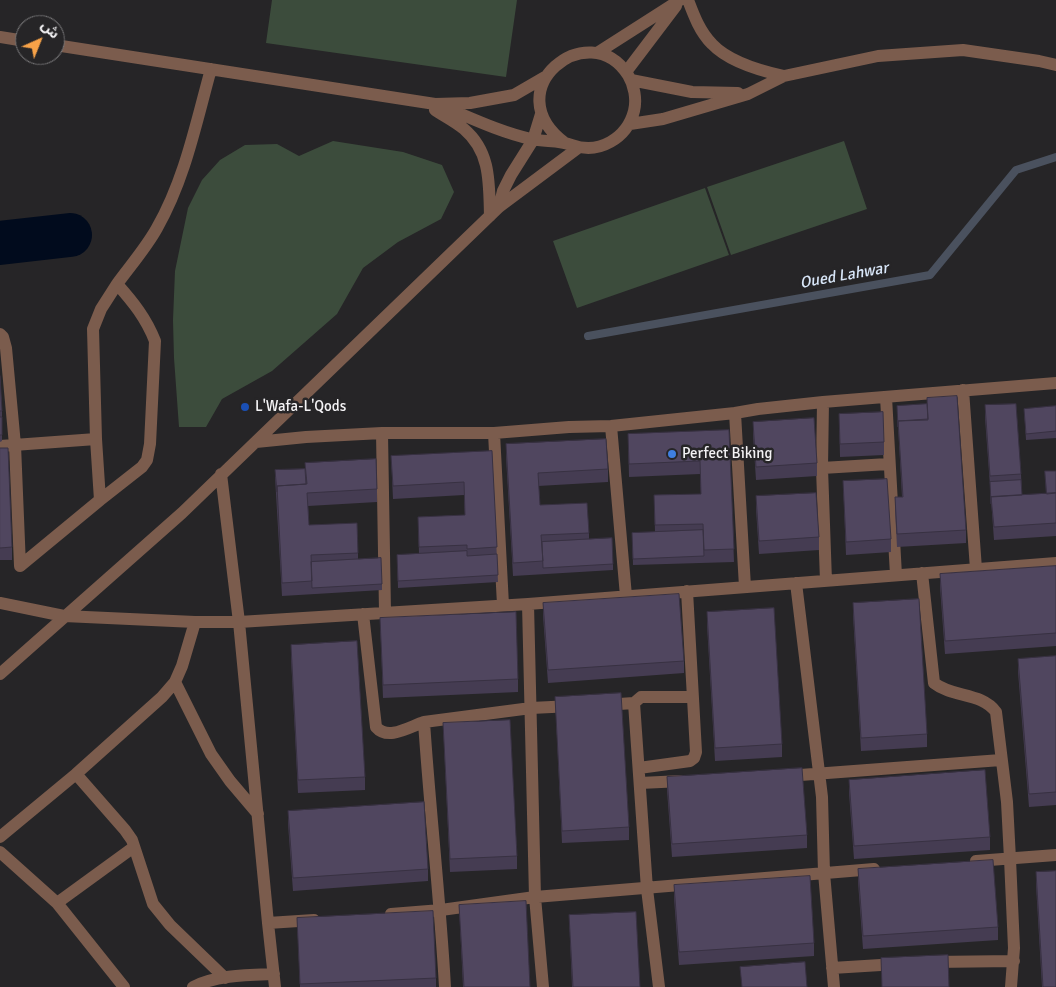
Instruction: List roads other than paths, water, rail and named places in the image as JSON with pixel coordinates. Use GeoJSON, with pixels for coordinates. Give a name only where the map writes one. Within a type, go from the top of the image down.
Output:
{"type":"FeatureCollection","features":[{"type":"Feature","properties":{"kind":"street"},"geometry":{"type":"LineString","coordinates":[[597,53],[680,0]]}},
{"type":"Feature","properties":{"kind":"street"},"geometry":{"type":"LineString","coordinates":[[629,76],[680,0]]}},
{"type":"Feature","properties":{"kind":"street"},"geometry":{"type":"LineString","coordinates":[[688,0],[697,23],[713,45],[736,60],[761,71],[784,76]]}},
{"type":"Feature","properties":{"kind":"street"},"geometry":{"type":"LineString","coordinates":[[0,37],[15,39]]}},
{"type":"Feature","properties":{"kind":"street"},"geometry":{"type":"LineString","coordinates":[[65,47],[428,103],[470,103],[514,95],[545,77],[555,65],[567,57],[582,53],[597,53],[618,63],[629,76],[635,95],[635,110],[630,124],[620,136],[608,144],[594,148],[578,148],[564,142],[554,135],[546,125],[541,114],[539,102],[545,77]]}},
{"type":"Feature","properties":{"kind":"street"},"geometry":{"type":"LineString","coordinates":[[630,124],[663,119],[748,94],[784,76],[878,56],[963,50],[1056,65]]}},
{"type":"Feature","properties":{"kind":"street"},"geometry":{"type":"LineString","coordinates":[[100,500],[96,439],[93,329],[101,309],[156,230],[182,177],[211,70]]}},
{"type":"Feature","properties":{"kind":"street"},"geometry":{"type":"LineString","coordinates":[[629,76],[692,92],[748,94]]}},
{"type":"Feature","properties":{"kind":"street"},"geometry":{"type":"LineString","coordinates":[[428,103],[533,140],[564,142]]}},
{"type":"Feature","properties":{"kind":"street"},"geometry":{"type":"LineString","coordinates":[[428,103],[464,129],[480,145],[488,168],[494,211]]}},
{"type":"Feature","properties":{"kind":"street"},"geometry":{"type":"LineString","coordinates":[[494,211],[511,175],[533,140],[541,114]]}},
{"type":"Feature","properties":{"kind":"street"},"geometry":{"type":"LineString","coordinates":[[0,674],[182,513],[494,211],[578,148]]}},
{"type":"Feature","properties":{"kind":"street"},"geometry":{"type":"LineString","coordinates":[[0,334],[6,348],[15,445],[20,566],[142,468],[147,460],[150,444],[155,341],[151,329],[139,310],[117,284]]}},
{"type":"Feature","properties":{"kind":"street"},"geometry":{"type":"LineString","coordinates":[[256,442],[382,433],[494,432],[611,426],[823,402],[1056,383]]}},
{"type":"Feature","properties":{"kind":"street"},"geometry":{"type":"LineString","coordinates":[[963,390],[976,569]]}},
{"type":"Feature","properties":{"kind":"street"},"geometry":{"type":"LineString","coordinates":[[886,397],[888,464],[896,575]]}},
{"type":"Feature","properties":{"kind":"street"},"geometry":{"type":"LineString","coordinates":[[823,402],[822,468],[826,580]]}},
{"type":"Feature","properties":{"kind":"street"},"geometry":{"type":"LineString","coordinates":[[735,413],[745,587]]}},
{"type":"Feature","properties":{"kind":"street"},"geometry":{"type":"LineString","coordinates":[[611,426],[626,596]]}},
{"type":"Feature","properties":{"kind":"street"},"geometry":{"type":"LineString","coordinates":[[494,432],[503,605]]}},
{"type":"Feature","properties":{"kind":"street"},"geometry":{"type":"LineString","coordinates":[[382,433],[385,612]]}},
{"type":"Feature","properties":{"kind":"street"},"geometry":{"type":"LineString","coordinates":[[0,446],[96,439]]}},
{"type":"Feature","properties":{"kind":"street"},"geometry":{"type":"LineString","coordinates":[[822,468],[888,464]]}},
{"type":"Feature","properties":{"kind":"street"},"geometry":{"type":"LineString","coordinates":[[221,474],[239,622],[275,987]]}},
{"type":"Feature","properties":{"kind":"street"},"geometry":{"type":"LineString","coordinates":[[0,603],[64,616],[195,622],[239,622],[528,604],[1056,563]]}},
{"type":"Feature","properties":{"kind":"street"},"geometry":{"type":"LineString","coordinates":[[922,573],[934,683],[940,688],[982,700],[990,704],[996,712],[1007,802],[1014,961],[1011,987]]}},
{"type":"Feature","properties":{"kind":"street"},"geometry":{"type":"LineString","coordinates":[[796,583],[822,797],[824,873],[834,987]]}},
{"type":"Feature","properties":{"kind":"street"},"geometry":{"type":"LineString","coordinates":[[639,768],[684,763],[693,759],[696,752],[687,591]]}},
{"type":"Feature","properties":{"kind":"street"},"geometry":{"type":"LineString","coordinates":[[528,604],[535,896],[543,987]]}},
{"type":"Feature","properties":{"kind":"street"},"geometry":{"type":"LineString","coordinates":[[363,614],[376,727],[381,732],[390,734],[424,722],[531,708],[634,703],[641,697],[693,697]]}},
{"type":"Feature","properties":{"kind":"street"},"geometry":{"type":"LineString","coordinates":[[0,837],[76,774],[162,697],[174,682],[182,666],[195,622]]}},
{"type":"Feature","properties":{"kind":"street"},"geometry":{"type":"LineString","coordinates":[[174,682],[211,754],[230,781],[258,814]]}},
{"type":"Feature","properties":{"kind":"street"},"geometry":{"type":"LineString","coordinates":[[634,703],[647,889],[659,987]]}},
{"type":"Feature","properties":{"kind":"street"},"geometry":{"type":"LineString","coordinates":[[424,722],[429,800],[441,910],[445,987]]}},
{"type":"Feature","properties":{"kind":"street"},"geometry":{"type":"LineString","coordinates":[[779,776],[1001,760]]}},
{"type":"Feature","properties":{"kind":"street"},"geometry":{"type":"LineString","coordinates":[[76,774],[126,830],[134,847],[153,904],[170,925],[225,978]]}},
{"type":"Feature","properties":{"kind":"street"},"geometry":{"type":"LineString","coordinates":[[640,783],[699,780]]}},
{"type":"Feature","properties":{"kind":"street"},"geometry":{"type":"LineString","coordinates":[[57,904],[134,847]]}},
{"type":"Feature","properties":{"kind":"street"},"geometry":{"type":"LineString","coordinates":[[0,852],[57,904],[124,987]]}},
{"type":"Feature","properties":{"kind":"street"},"geometry":{"type":"LineString","coordinates":[[961,862],[1056,855]]}},
{"type":"Feature","properties":{"kind":"street"},"geometry":{"type":"LineString","coordinates":[[383,914],[441,910],[535,896],[647,889],[883,869]]}},
{"type":"Feature","properties":{"kind":"street"},"geometry":{"type":"LineString","coordinates":[[268,923],[325,919]]}},
{"type":"Feature","properties":{"kind":"street"},"geometry":{"type":"LineString","coordinates":[[832,968],[914,963],[1014,961]]}},
{"type":"Feature","properties":{"kind":"street"},"geometry":{"type":"LineString","coordinates":[[193,987],[237,975],[274,974]]}},
{"type":"Feature","properties":{"kind":"waterway","name":"Oued Lahwar"},"geometry":{"type":"LineString","coordinates":[[588,336],[930,275],[1016,170],[1056,157]]}},
{"type":"Feature","properties":{"kind":"waterway"},"geometry":{"type":"LineString","coordinates":[[0,243],[70,235]]}},
{"type":"Feature","properties":{"kind":"place","name":"L'Wafa-L'Qods"},"geometry":{"type":"Point","coordinates":[245,407]}},
{"type":"Feature","properties":{"kind":"place","name":"Perfect Biking"},"geometry":{"type":"Point","coordinates":[672,454]}}]}
